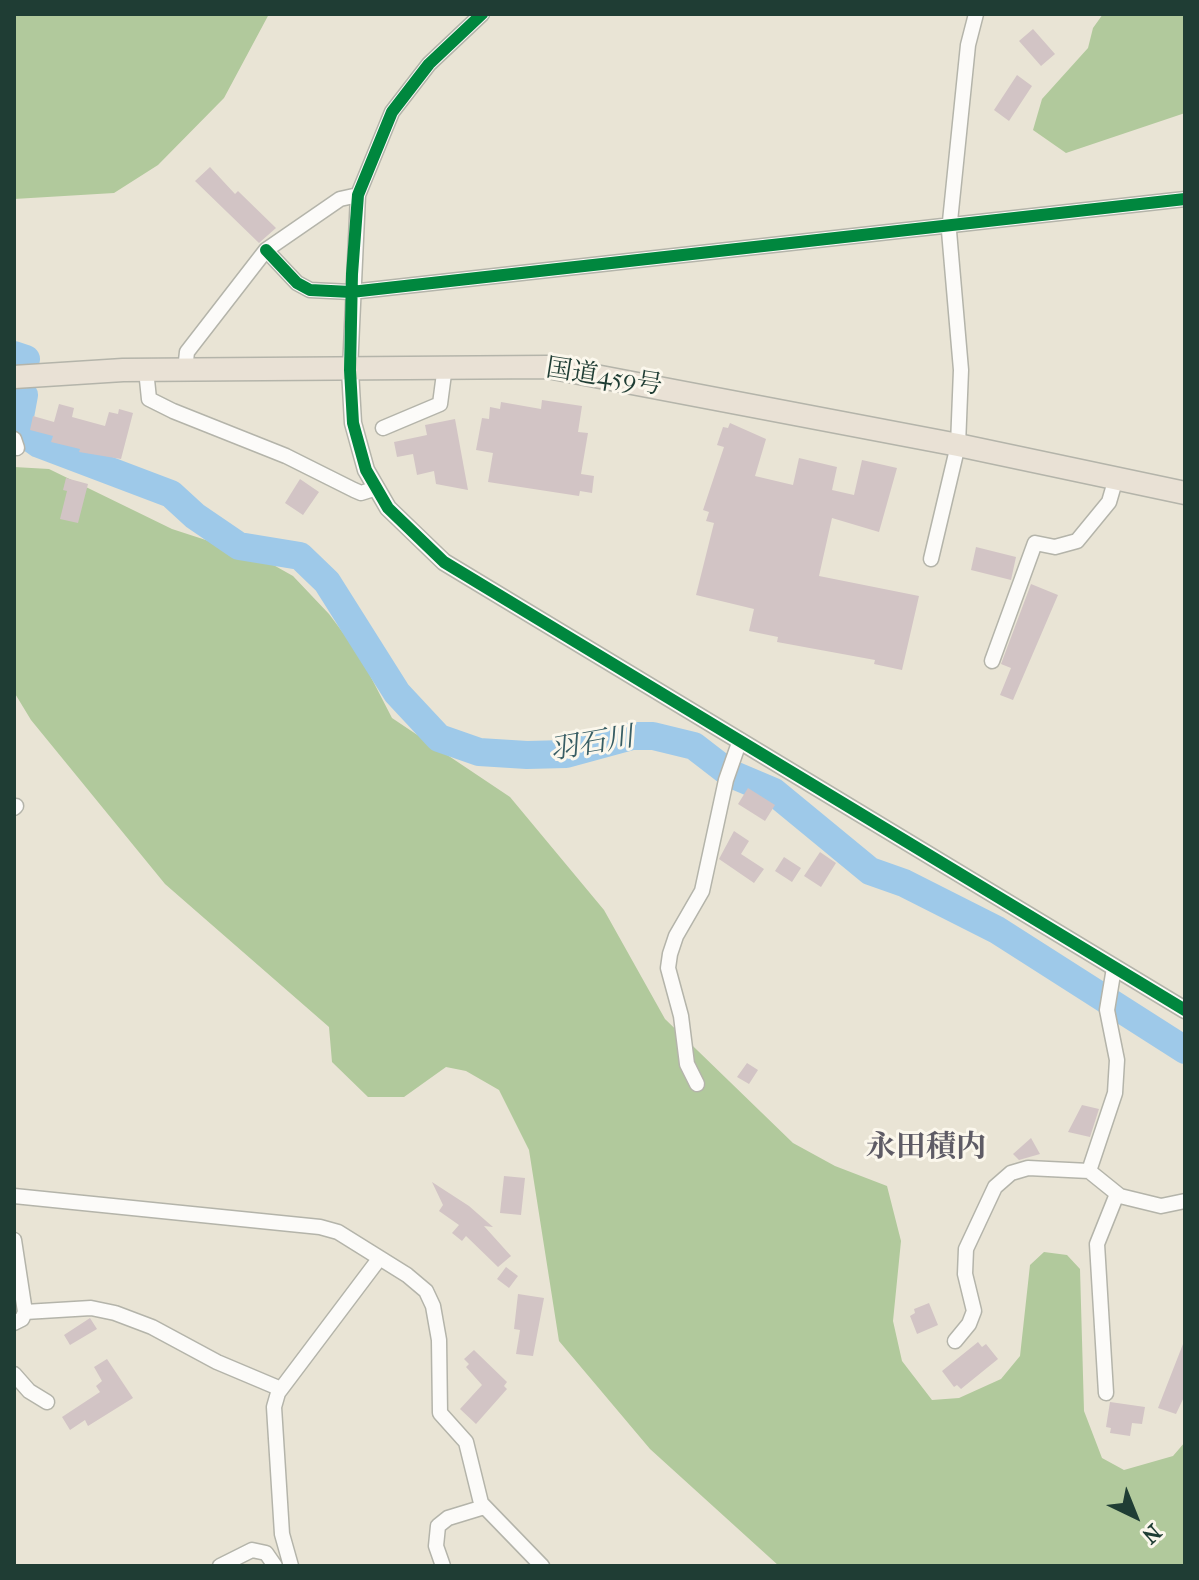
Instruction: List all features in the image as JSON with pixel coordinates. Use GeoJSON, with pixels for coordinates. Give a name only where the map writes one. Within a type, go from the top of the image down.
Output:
{"type":"FeatureCollection","features":[{"type":"Feature","properties":{"kind":"highway","name":"国道459号"},"geometry":{"type":"LineString","coordinates":[[14,377],[146,370],[548,367],[958,445],[1185,493]]}},
{"type":"Feature","properties":{"kind":"street"},"geometry":{"type":"LineString","coordinates":[[482,14],[429,64],[392,112],[358,195],[351,292],[353,423],[366,470],[388,508],[444,562],[1185,1010]]}},
{"type":"Feature","properties":{"kind":"street"},"geometry":{"type":"LineString","coordinates":[[931,559],[958,445],[961,370],[949,225],[968,45],[976,14]]}},
{"type":"Feature","properties":{"kind":"street"},"geometry":{"type":"LineString","coordinates":[[185,370],[187,352],[266,250],[340,199],[358,195]]}},
{"type":"Feature","properties":{"kind":"street"},"geometry":{"type":"LineString","coordinates":[[266,250],[297,283],[310,290],[351,292],[1185,199]]}},
{"type":"Feature","properties":{"kind":"street"},"geometry":{"type":"LineString","coordinates":[[383,428],[440,404],[444,397],[445,366]]}},
{"type":"Feature","properties":{"kind":"street"},"geometry":{"type":"LineString","coordinates":[[146,370],[149,399],[286,456],[361,493],[377,488]]}},
{"type":"Feature","properties":{"kind":"street"},"geometry":{"type":"LineString","coordinates":[[992,661],[1035,543],[1055,547],[1077,541],[1109,502],[1116,478]]}},
{"type":"Feature","properties":{"kind":"street"},"geometry":{"type":"LineString","coordinates":[[697,1084],[687,1064],[681,1016],[668,968],[676,936],[702,891],[726,780],[740,740]]}},
{"type":"Feature","properties":{"kind":"street"},"geometry":{"type":"LineString","coordinates":[[1089,1171],[1115,1093],[1117,1060],[1108,1003],[1114,968]]}},
{"type":"Feature","properties":{"kind":"street"},"geometry":{"type":"LineString","coordinates":[[955,1341],[969,1324],[974,1311],[965,1274],[966,1249],[995,1187],[1011,1173],[1028,1168],[1089,1171],[1117,1194],[1161,1206],[1185,1201]]}},
{"type":"Feature","properties":{"kind":"street"},"geometry":{"type":"LineString","coordinates":[[1106,1393],[1097,1244],[1117,1194]]}},
{"type":"Feature","properties":{"kind":"street"},"geometry":{"type":"LineString","coordinates":[[14,1196],[320,1227],[338,1232],[419,1284],[433,1306],[439,1340],[440,1413],[466,1442],[484,1507],[542,1566]]}},
{"type":"Feature","properties":{"kind":"street"},"geometry":{"type":"LineString","coordinates":[[14,1240],[25,1312],[22,1319],[14,1323]]}},
{"type":"Feature","properties":{"kind":"street"},"geometry":{"type":"LineString","coordinates":[[291,1566],[282,1534],[274,1407],[281,1389],[379,1259]]}},
{"type":"Feature","properties":{"kind":"street"},"geometry":{"type":"LineString","coordinates":[[25,1312],[91,1308],[115,1313],[152,1327],[217,1362],[281,1389]]}},
{"type":"Feature","properties":{"kind":"street"},"geometry":{"type":"LineString","coordinates":[[14,1374],[29,1391],[47,1402]]}},
{"type":"Feature","properties":{"kind":"street"},"geometry":{"type":"LineString","coordinates":[[443,1566],[436,1546],[438,1526],[448,1518],[484,1507]]}},
{"type":"Feature","properties":{"kind":"street"},"geometry":{"type":"LineString","coordinates":[[220,1566],[252,1550],[266,1553],[275,1566]]}},
{"type":"Feature","properties":{"kind":"green space"},"geometry":{"type":"Polygon","coordinates":[[[14,14],[269,14],[224,98],[158,165],[114,193],[14,199],[14,14]]]}},
{"type":"Feature","properties":{"kind":"green space"},"geometry":{"type":"Polygon","coordinates":[[[1103,14],[1185,14],[1185,113],[1066,153],[1033,130],[1042,99],[1088,48],[1093,28],[1103,14]]]}},
{"type":"Feature","properties":{"kind":"green space"},"geometry":{"type":"Polygon","coordinates":[[[14,467],[49,469],[172,529],[261,558],[293,576],[329,614],[359,654],[392,718],[510,797],[604,910],[665,1019],[793,1143],[835,1166],[887,1186],[901,1241],[893,1321],[902,1361],[932,1400],[959,1398],[1001,1379],[1020,1356],[1030,1265],[1044,1252],[1067,1255],[1080,1269],[1084,1411],[1102,1458],[1124,1470],[1173,1456],[1185,1442],[1185,1566],[779,1566],[650,1449],[559,1341],[529,1150],[499,1090],[466,1071],[446,1067],[404,1097],[368,1097],[332,1062],[329,1027],[165,884],[31,720],[14,692],[14,467]]]}},
{"type":"Feature","properties":{"kind":"building"},"geometry":{"type":"Polygon","coordinates":[[[1033,29],[1055,54],[1041,66],[1019,41],[1033,29]]]}},
{"type":"Feature","properties":{"kind":"building"},"geometry":{"type":"Polygon","coordinates":[[[1017,75],[1032,86],[1009,121],[994,110],[1017,75]]]}},
{"type":"Feature","properties":{"kind":"building"},"geometry":{"type":"Polygon","coordinates":[[[210,167],[235,194],[238,191],[276,228],[259,243],[195,181],[210,167]]]}},
{"type":"Feature","properties":{"kind":"building"},"geometry":{"type":"Polygon","coordinates":[[[542,400],[582,406],[578,432],[588,433],[581,474],[594,476],[592,493],[580,491],[579,496],[488,482],[493,453],[476,450],[482,418],[489,419],[490,407],[500,409],[501,402],[541,409],[542,400]]]}},
{"type":"Feature","properties":{"kind":"building"},"geometry":{"type":"Polygon","coordinates":[[[59,404],[74,408],[72,417],[105,426],[109,412],[118,414],[119,409],[133,413],[121,459],[79,452],[80,449],[51,442],[53,436],[30,430],[33,416],[54,422],[59,404]]]}},
{"type":"Feature","properties":{"kind":"building"},"geometry":{"type":"Polygon","coordinates":[[[455,419],[468,490],[436,484],[434,471],[417,475],[413,454],[397,457],[394,442],[427,435],[425,425],[455,419]]]}},
{"type":"Feature","properties":{"kind":"building"},"geometry":{"type":"Polygon","coordinates":[[[730,423],[766,439],[755,476],[793,485],[799,458],[837,467],[832,490],[854,495],[862,460],[897,468],[879,532],[832,518],[819,576],[919,596],[902,670],[874,664],[875,660],[777,642],[778,637],[749,631],[754,609],[696,595],[714,523],[706,521],[709,512],[703,510],[724,447],[717,445],[723,427],[728,428],[730,423]]]}},
{"type":"Feature","properties":{"kind":"building"},"geometry":{"type":"Polygon","coordinates":[[[66,478],[88,484],[78,523],[60,519],[67,491],[63,490],[66,478]]]}},
{"type":"Feature","properties":{"kind":"building"},"geometry":{"type":"Polygon","coordinates":[[[300,479],[319,492],[303,515],[285,503],[300,479]]]}},
{"type":"Feature","properties":{"kind":"building"},"geometry":{"type":"Polygon","coordinates":[[[976,547],[1016,557],[1011,580],[971,570],[976,547]]]}},
{"type":"Feature","properties":{"kind":"building"},"geometry":{"type":"Polygon","coordinates":[[[1031,584],[1058,595],[1013,700],[1000,695],[1011,668],[1001,664],[1031,584]]]}},
{"type":"Feature","properties":{"kind":"building"},"geometry":{"type":"Polygon","coordinates":[[[748,788],[775,805],[765,821],[738,804],[748,788]]]}},
{"type":"Feature","properties":{"kind":"building"},"geometry":{"type":"Polygon","coordinates":[[[734,831],[749,841],[741,854],[764,869],[754,883],[719,859],[734,831]]]}},
{"type":"Feature","properties":{"kind":"building"},"geometry":{"type":"Polygon","coordinates":[[[820,852],[836,863],[821,887],[804,876],[820,852]]]}},
{"type":"Feature","properties":{"kind":"building"},"geometry":{"type":"Polygon","coordinates":[[[784,857],[801,868],[792,882],[775,871],[784,857]]]}},
{"type":"Feature","properties":{"kind":"building"},"geometry":{"type":"Polygon","coordinates":[[[747,1063],[758,1070],[749,1084],[737,1077],[747,1063]]]}},
{"type":"Feature","properties":{"kind":"building"},"geometry":{"type":"Polygon","coordinates":[[[1082,1105],[1099,1109],[1090,1137],[1068,1132],[1082,1105]]]}},
{"type":"Feature","properties":{"kind":"building"},"geometry":{"type":"Polygon","coordinates":[[[1031,1138],[1040,1154],[1019,1160],[1013,1154],[1031,1138]]]}},
{"type":"Feature","properties":{"kind":"building"},"geometry":{"type":"Polygon","coordinates":[[[504,1176],[525,1178],[521,1215],[500,1213],[504,1176]]]}},
{"type":"Feature","properties":{"kind":"building"},"geometry":{"type":"Polygon","coordinates":[[[432,1182],[469,1206],[493,1227],[484,1226],[511,1256],[498,1267],[466,1236],[462,1241],[452,1233],[459,1225],[439,1211],[443,1205],[432,1182]]]}},
{"type":"Feature","properties":{"kind":"building"},"geometry":{"type":"Polygon","coordinates":[[[506,1267],[518,1276],[509,1288],[497,1279],[506,1267]]]}},
{"type":"Feature","properties":{"kind":"building"},"geometry":{"type":"Polygon","coordinates":[[[518,1294],[544,1298],[533,1356],[516,1354],[520,1330],[514,1329],[518,1294]]]}},
{"type":"Feature","properties":{"kind":"building"},"geometry":{"type":"Polygon","coordinates":[[[929,1303],[938,1325],[917,1334],[910,1316],[915,1313],[914,1309],[929,1303]]]}},
{"type":"Feature","properties":{"kind":"building"},"geometry":{"type":"Polygon","coordinates":[[[90,1318],[97,1329],[70,1345],[64,1335],[90,1318]]]}},
{"type":"Feature","properties":{"kind":"building"},"geometry":{"type":"Polygon","coordinates":[[[978,1342],[982,1347],[986,1344],[998,1359],[961,1389],[957,1385],[954,1387],[942,1371],[978,1342]]]}},
{"type":"Feature","properties":{"kind":"building"},"geometry":{"type":"Polygon","coordinates":[[[1183,1344],[1185,1395],[1176,1414],[1158,1408],[1183,1344]]]}},
{"type":"Feature","properties":{"kind":"building"},"geometry":{"type":"Polygon","coordinates":[[[474,1350],[507,1382],[504,1386],[507,1389],[476,1424],[460,1409],[482,1385],[466,1367],[469,1364],[464,1359],[474,1350]]]}},
{"type":"Feature","properties":{"kind":"building"},"geometry":{"type":"Polygon","coordinates":[[[107,1359],[133,1398],[88,1426],[85,1420],[70,1430],[62,1417],[100,1392],[96,1386],[102,1381],[94,1367],[107,1359]]]}},
{"type":"Feature","properties":{"kind":"building"},"geometry":{"type":"Polygon","coordinates":[[[1110,1402],[1145,1407],[1142,1424],[1132,1423],[1130,1436],[1110,1433],[1111,1428],[1106,1427],[1110,1402]]]}},
{"type":"Feature","properties":{"kind":"waterway","name":"羽石川"},"geometry":{"type":"LineString","coordinates":[[14,355],[26,359]]}},
{"type":"Feature","properties":{"kind":"waterway","name":"羽石川"},"geometry":{"type":"LineString","coordinates":[[24,395],[19,422],[25,434],[39,444],[171,494],[195,516],[239,546],[300,556],[327,582],[397,693],[439,738],[479,752],[527,755],[566,754],[632,736],[653,736],[694,746],[729,773],[774,792],[870,871],[904,883],[997,930],[1185,1050]]}},
{"type":"Feature","properties":{"kind":"cycle path"},"geometry":{"type":"LineString","coordinates":[[482,14],[429,64],[392,112],[358,195],[352,274],[350,370],[353,423],[366,470],[388,508],[444,562],[1185,1010]]}},
{"type":"Feature","properties":{"kind":"cycle path"},"geometry":{"type":"LineString","coordinates":[[266,250],[297,283],[310,290],[351,292],[1185,199]]}},
{"type":"Feature","properties":{"kind":"district","name":"永田積内"},"geometry":{"type":"Point","coordinates":[926,1149]}}]}
